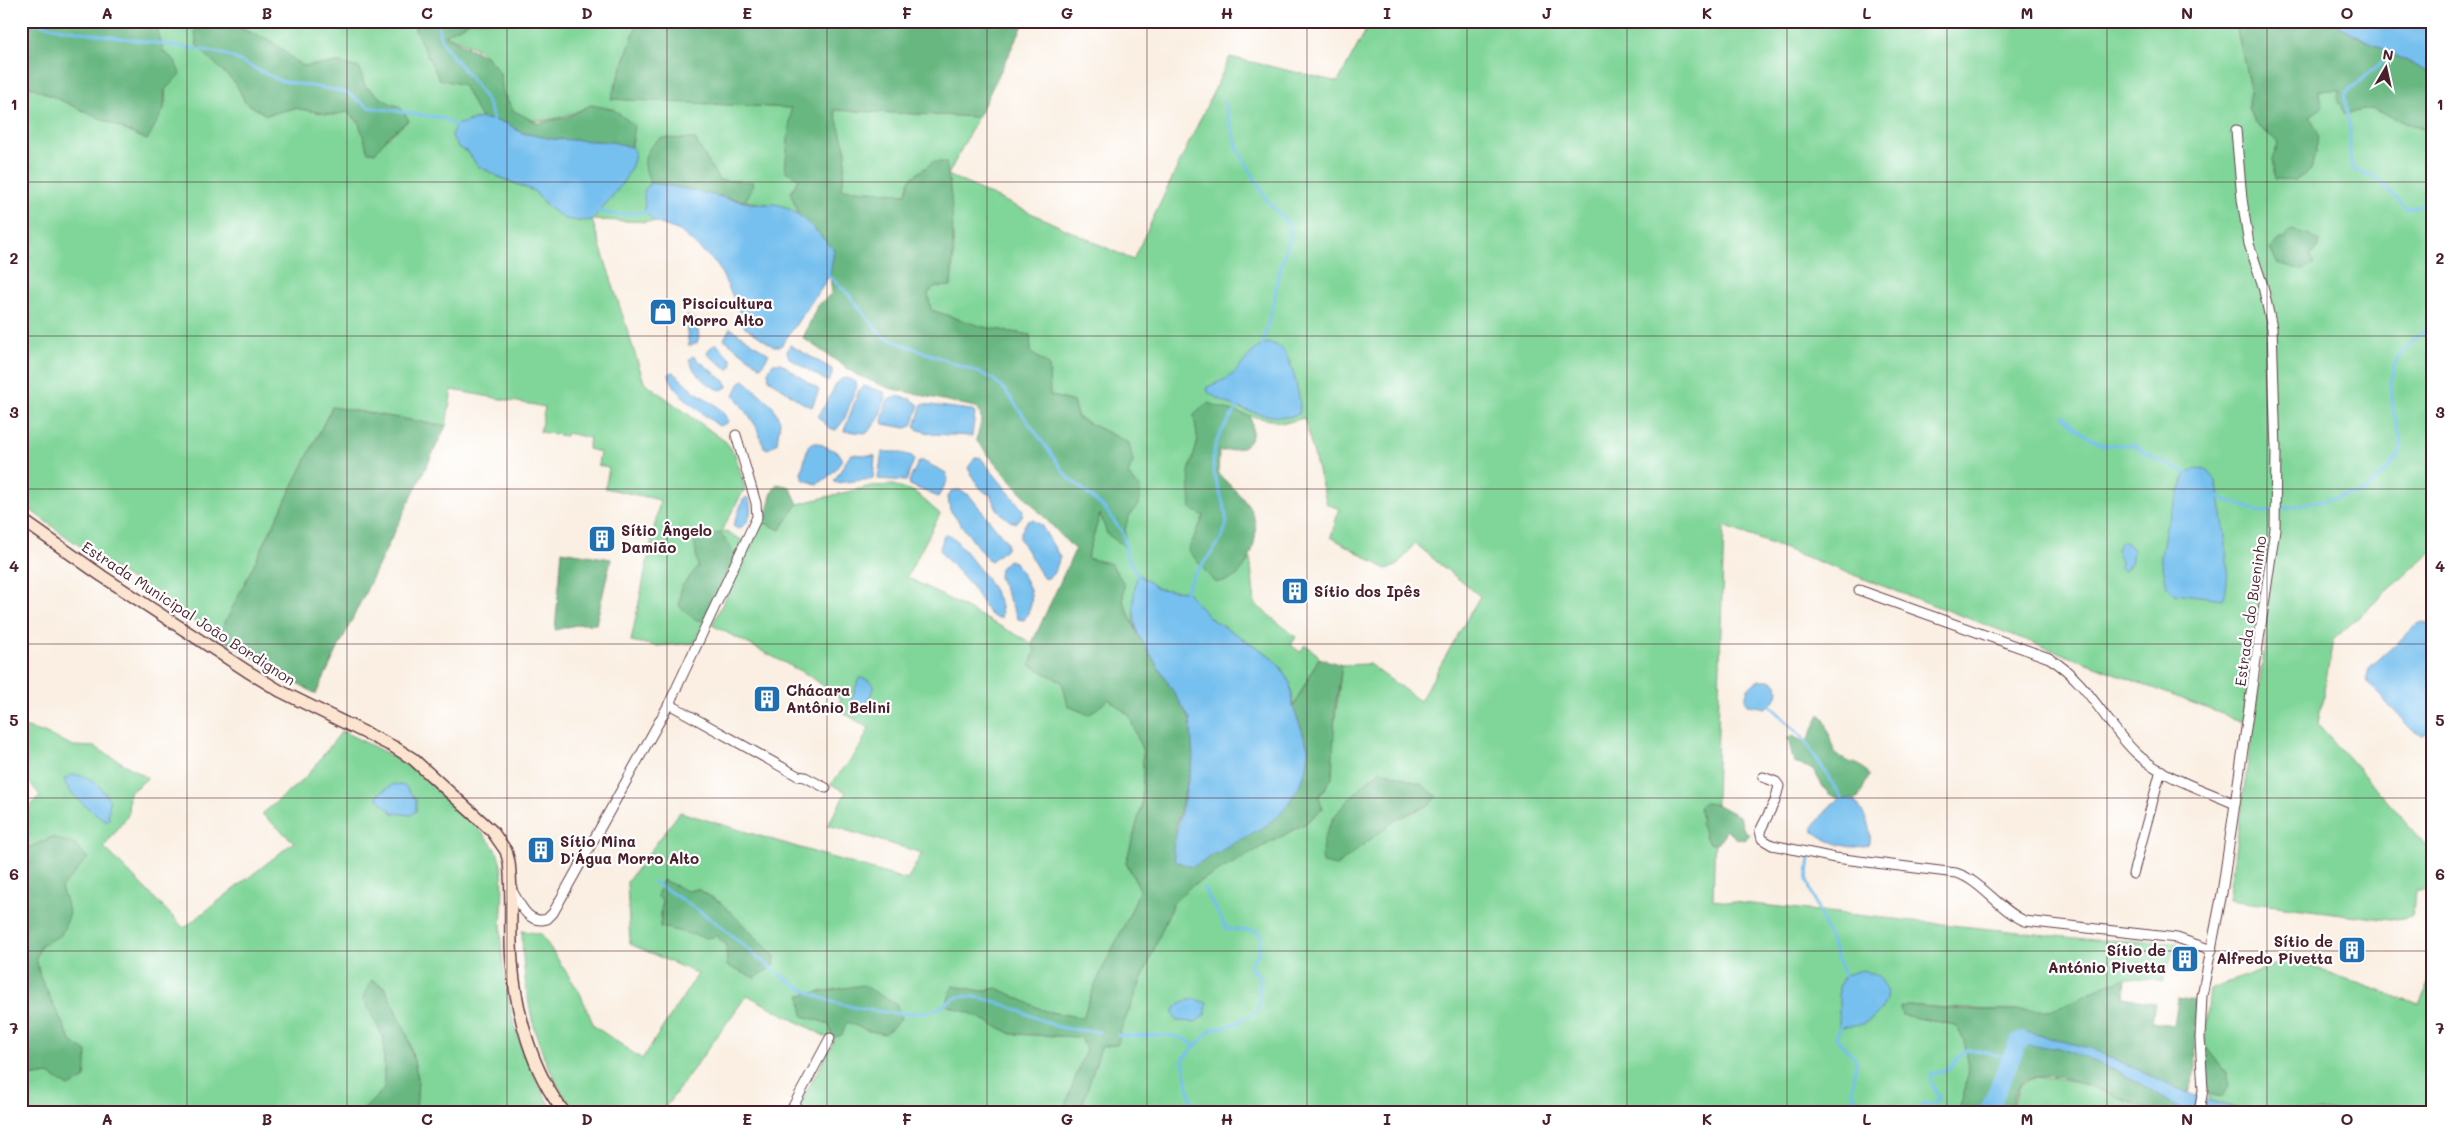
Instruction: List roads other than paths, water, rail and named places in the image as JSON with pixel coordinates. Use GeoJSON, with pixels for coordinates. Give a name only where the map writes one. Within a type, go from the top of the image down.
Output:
{"type":"FeatureCollection","features":[{"type":"Feature","properties":{"kind":"main road","name":"Estrada Municipal João Bordignon"},"geometry":{"type":"LineString","coordinates":[[21,519],[86,566],[247,671],[280,691],[394,747],[413,759],[492,831],[506,851],[510,862],[512,962],[516,993],[533,1055],[544,1079],[564,1112]]}},
{"type":"Feature","properties":{"kind":"street","name":"Estrada do Bueninho"},"geometry":{"type":"LineString","coordinates":[[2199,1112],[2202,1097],[2200,1038],[2202,996],[2212,950],[2235,804],[2275,529],[2276,450],[2272,328],[2263,286],[2249,244],[2242,199],[2236,130]]}},
{"type":"Feature","properties":{"kind":"street"},"geometry":{"type":"LineString","coordinates":[[510,887],[528,916],[532,919],[548,919],[669,704],[757,517],[756,503],[736,435]]}},
{"type":"Feature","properties":{"kind":"street"},"geometry":{"type":"LineString","coordinates":[[1859,590],[2055,662],[2080,682],[2137,754],[2161,770],[2235,804]]}},
{"type":"Feature","properties":{"kind":"street"},"geometry":{"type":"LineString","coordinates":[[669,704],[798,776],[805,776],[826,788]]}},
{"type":"Feature","properties":{"kind":"street"},"geometry":{"type":"LineString","coordinates":[[2133,874],[2161,770]]}},
{"type":"Feature","properties":{"kind":"street"},"geometry":{"type":"LineString","coordinates":[[1763,777],[1776,782],[1779,786],[1760,831],[1762,839],[1772,845],[1835,858],[1956,873],[1967,877],[2007,911],[2025,921],[2177,938],[2212,950]]}},
{"type":"Feature","properties":{"kind":"street"},"geometry":{"type":"LineString","coordinates":[[790,1112],[830,1038]]}},
{"type":"Feature","properties":{"kind":"water"},"geometry":{"type":"Polygon","coordinates":[[[2330,21],[2433,21],[2433,75],[2330,21]]]}},
{"type":"Feature","properties":{"kind":"water"},"geometry":{"type":"Polygon","coordinates":[[[481,118],[506,123],[522,133],[553,139],[612,142],[631,147],[635,151],[633,161],[619,188],[592,220],[565,219],[549,208],[534,191],[499,177],[477,165],[468,152],[458,147],[452,136],[455,125],[481,118]]]}},
{"type":"Feature","properties":{"kind":"water"},"geometry":{"type":"Polygon","coordinates":[[[650,183],[755,204],[781,205],[805,220],[834,250],[830,275],[781,346],[773,346],[745,327],[717,264],[680,231],[655,222],[645,212],[644,191],[650,183]]]}},
{"type":"Feature","properties":{"kind":"water"},"geometry":{"type":"Polygon","coordinates":[[[687,316],[697,321],[699,337],[697,343],[689,346],[685,318],[687,316]]]}},
{"type":"Feature","properties":{"kind":"water"},"geometry":{"type":"Polygon","coordinates":[[[730,328],[769,354],[761,367],[724,339],[730,328]]]}},
{"type":"Feature","properties":{"kind":"water"},"geometry":{"type":"Polygon","coordinates":[[[716,343],[731,359],[732,364],[729,370],[707,354],[708,350],[716,343]]]}},
{"type":"Feature","properties":{"kind":"water"},"geometry":{"type":"Polygon","coordinates":[[[1270,343],[1281,348],[1289,360],[1298,390],[1299,414],[1279,417],[1252,412],[1227,403],[1208,392],[1207,387],[1230,376],[1259,347],[1270,343]]]}},
{"type":"Feature","properties":{"kind":"water"},"geometry":{"type":"Polygon","coordinates":[[[790,345],[832,369],[832,375],[828,382],[789,358],[787,352],[790,345]]]}},
{"type":"Feature","properties":{"kind":"water"},"geometry":{"type":"Polygon","coordinates":[[[693,356],[726,382],[727,387],[721,390],[701,378],[689,359],[693,356]]]}},
{"type":"Feature","properties":{"kind":"water"},"geometry":{"type":"Polygon","coordinates":[[[773,363],[781,363],[819,390],[812,407],[801,402],[769,379],[768,372],[773,363]]]}},
{"type":"Feature","properties":{"kind":"water"},"geometry":{"type":"Polygon","coordinates":[[[673,372],[694,391],[717,406],[728,419],[727,423],[719,426],[690,403],[671,381],[669,374],[673,372]]]}},
{"type":"Feature","properties":{"kind":"water"},"geometry":{"type":"Polygon","coordinates":[[[847,378],[856,382],[857,386],[844,420],[836,430],[831,429],[818,417],[837,383],[841,379],[847,378]]]}},
{"type":"Feature","properties":{"kind":"water"},"geometry":{"type":"Polygon","coordinates":[[[744,380],[773,406],[780,421],[777,443],[768,449],[764,447],[756,426],[734,395],[740,382],[744,380]]]}},
{"type":"Feature","properties":{"kind":"water"},"geometry":{"type":"Polygon","coordinates":[[[864,386],[884,392],[886,397],[878,420],[867,433],[844,431],[859,390],[864,386]]]}},
{"type":"Feature","properties":{"kind":"water"},"geometry":{"type":"Polygon","coordinates":[[[896,396],[911,399],[919,405],[912,426],[906,428],[883,424],[887,401],[896,396]]]}},
{"type":"Feature","properties":{"kind":"water"},"geometry":{"type":"Polygon","coordinates":[[[922,404],[971,410],[975,413],[972,436],[932,434],[916,429],[922,404]]]}},
{"type":"Feature","properties":{"kind":"water"},"geometry":{"type":"Polygon","coordinates":[[[811,443],[818,443],[839,453],[842,458],[832,473],[817,484],[804,480],[801,474],[808,446],[811,443]]]}},
{"type":"Feature","properties":{"kind":"water"},"geometry":{"type":"Polygon","coordinates":[[[882,452],[897,452],[912,456],[914,460],[906,481],[878,479],[882,452]]]}},
{"type":"Feature","properties":{"kind":"water"},"geometry":{"type":"Polygon","coordinates":[[[851,454],[875,456],[873,479],[836,483],[834,481],[851,454]]]}},
{"type":"Feature","properties":{"kind":"water"},"geometry":{"type":"Polygon","coordinates":[[[980,457],[1023,510],[1022,516],[1016,523],[1000,512],[994,504],[991,495],[980,488],[972,476],[968,468],[975,458],[980,457]]]}},
{"type":"Feature","properties":{"kind":"water"},"geometry":{"type":"Polygon","coordinates":[[[919,461],[923,461],[946,473],[948,480],[938,497],[910,485],[909,481],[919,461]]]}},
{"type":"Feature","properties":{"kind":"water"},"geometry":{"type":"Polygon","coordinates":[[[2195,469],[2207,470],[2216,481],[2227,559],[2226,589],[2223,599],[2175,593],[2167,587],[2161,556],[2166,527],[2186,474],[2195,469]]]}},
{"type":"Feature","properties":{"kind":"water"},"geometry":{"type":"Polygon","coordinates":[[[959,490],[969,495],[1007,542],[1007,548],[991,561],[986,558],[950,510],[948,497],[951,491],[959,490]]]}},
{"type":"Feature","properties":{"kind":"water"},"geometry":{"type":"Polygon","coordinates":[[[746,497],[750,503],[748,520],[738,529],[733,526],[743,500],[746,497]]]}},
{"type":"Feature","properties":{"kind":"water"},"geometry":{"type":"Polygon","coordinates":[[[1033,520],[1041,525],[1060,557],[1053,574],[1044,579],[1020,539],[1020,534],[1027,521],[1033,520]]]}},
{"type":"Feature","properties":{"kind":"water"},"geometry":{"type":"Polygon","coordinates":[[[944,535],[950,535],[955,539],[993,588],[1002,610],[1001,618],[994,617],[989,613],[972,587],[942,554],[940,549],[944,535]]]}},
{"type":"Feature","properties":{"kind":"water"},"geometry":{"type":"Polygon","coordinates":[[[2121,541],[2128,544],[2133,550],[2131,563],[2125,571],[2120,569],[2121,562],[2116,550],[2121,541]]]}},
{"type":"Feature","properties":{"kind":"water"},"geometry":{"type":"Polygon","coordinates":[[[1008,560],[1015,562],[1030,590],[1031,604],[1024,620],[1018,619],[999,577],[1000,568],[1008,560]]]}},
{"type":"Feature","properties":{"kind":"water"},"geometry":{"type":"Polygon","coordinates":[[[1138,574],[1158,589],[1186,591],[1210,618],[1269,655],[1280,666],[1290,683],[1293,707],[1308,747],[1308,762],[1301,784],[1284,810],[1267,825],[1192,867],[1175,861],[1173,848],[1193,758],[1190,719],[1138,634],[1134,604],[1138,574]]]}},
{"type":"Feature","properties":{"kind":"water"},"geometry":{"type":"Polygon","coordinates":[[[2423,622],[2433,625],[2433,729],[2423,735],[2412,730],[2368,683],[2367,677],[2369,668],[2418,624],[2423,622]]]}},
{"type":"Feature","properties":{"kind":"water"},"geometry":{"type":"Polygon","coordinates":[[[859,678],[866,679],[874,685],[874,689],[863,709],[856,708],[851,702],[859,678]]]}},
{"type":"Feature","properties":{"kind":"water"},"geometry":{"type":"Polygon","coordinates":[[[1759,680],[1770,680],[1777,684],[1778,692],[1776,698],[1765,708],[1749,705],[1745,700],[1748,688],[1759,680]]]}},
{"type":"Feature","properties":{"kind":"water"},"geometry":{"type":"Polygon","coordinates":[[[72,775],[90,779],[103,790],[110,801],[109,819],[107,821],[75,797],[64,779],[72,775]]]}},
{"type":"Feature","properties":{"kind":"water"},"geometry":{"type":"Polygon","coordinates":[[[394,784],[405,786],[416,800],[416,811],[411,815],[393,813],[377,798],[379,793],[394,784]]]}},
{"type":"Feature","properties":{"kind":"water"},"geometry":{"type":"Polygon","coordinates":[[[1842,798],[1856,801],[1869,826],[1870,843],[1864,846],[1849,847],[1834,843],[1814,832],[1813,827],[1832,804],[1842,798]]]}},
{"type":"Feature","properties":{"kind":"water"},"geometry":{"type":"Polygon","coordinates":[[[1863,970],[1878,977],[1884,984],[1886,999],[1884,1006],[1873,1018],[1866,1022],[1857,1026],[1839,1027],[1839,987],[1844,975],[1863,970]]]}},
{"type":"Feature","properties":{"kind":"water"},"geometry":{"type":"Polygon","coordinates":[[[1194,999],[1207,1003],[1205,1015],[1195,1022],[1177,1021],[1173,1013],[1176,1007],[1194,999]]]}},
{"type":"Feature","properties":{"kind":"water"},"geometry":{"type":"Polygon","coordinates":[[[2026,1032],[2093,1049],[2188,1093],[2209,1101],[2251,1112],[2186,1112],[2114,1069],[2057,1047],[2022,1046],[2011,1058],[2012,1040],[2017,1035],[2026,1032]]]}},
{"type":"Feature","properties":{"kind":"waterway"},"geometry":{"type":"LineString","coordinates":[[27,21],[62,29],[227,55],[281,81],[346,92],[368,107],[443,118],[458,127]]}},
{"type":"Feature","properties":{"kind":"waterway"},"geometry":{"type":"LineString","coordinates":[[438,21],[440,37],[487,101],[492,113],[493,124]]}},
{"type":"Feature","properties":{"kind":"waterway"},"geometry":{"type":"LineString","coordinates":[[2394,52],[2346,93],[2350,128],[2351,164],[2353,169],[2377,178],[2406,208],[2433,203]]}},
{"type":"Feature","properties":{"kind":"waterway"},"geometry":{"type":"LineString","coordinates":[[1224,103],[1238,149],[1268,202],[1289,224],[1291,234],[1278,276],[1262,347]]}},
{"type":"Feature","properties":{"kind":"waterway"},"geometry":{"type":"LineString","coordinates":[[597,211],[615,215],[647,212]]}},
{"type":"Feature","properties":{"kind":"waterway"},"geometry":{"type":"LineString","coordinates":[[827,274],[848,294],[883,337],[975,371],[993,379],[1005,390],[1067,476],[1105,509],[1123,533],[1127,556],[1139,578]]}},
{"type":"Feature","properties":{"kind":"waterway"},"geometry":{"type":"LineString","coordinates":[[2280,509],[2363,492],[2376,482],[2400,454],[2401,442],[2393,409],[2391,382],[2394,366],[2402,352],[2433,323]]}},
{"type":"Feature","properties":{"kind":"waterway"},"geometry":{"type":"LineString","coordinates":[[1185,594],[1188,585],[1217,546],[1225,529],[1225,512],[1214,472],[1214,451],[1221,432],[1238,404]]}},
{"type":"Feature","properties":{"kind":"waterway"},"geometry":{"type":"LineString","coordinates":[[2064,416],[2078,430],[2102,445],[2134,445],[2149,456],[2190,475]]}},
{"type":"Feature","properties":{"kind":"waterway"},"geometry":{"type":"LineString","coordinates":[[2218,497],[2260,512],[2271,512]]}},
{"type":"Feature","properties":{"kind":"waterway"},"geometry":{"type":"LineString","coordinates":[[1770,705],[1803,738],[1842,798],[1841,801]]}},
{"type":"Feature","properties":{"kind":"waterway"},"geometry":{"type":"LineString","coordinates":[[1810,858],[1807,881],[1845,978]]}},
{"type":"Feature","properties":{"kind":"waterway"},"geometry":{"type":"LineString","coordinates":[[654,882],[709,918],[780,975],[822,998],[861,1009],[891,1013],[919,1013],[935,1010],[960,997],[976,997],[999,1003],[1055,1026],[1100,1032]]}},
{"type":"Feature","properties":{"kind":"waterway"},"geometry":{"type":"LineString","coordinates":[[1193,1112],[1183,1059],[1212,1029],[1225,1027],[1237,1022],[1259,1009],[1260,974],[1253,971],[1250,964],[1259,953],[1261,935],[1256,931],[1227,929],[1203,887]]}},
{"type":"Feature","properties":{"kind":"waterway"},"geometry":{"type":"LineString","coordinates":[[1841,1024],[1836,1038],[1856,1060],[1852,1093],[1864,1109],[1873,1112]]}},
{"type":"Feature","properties":{"kind":"waterway"},"geometry":{"type":"LineString","coordinates":[[1118,1035],[1168,1035],[1186,1040],[1194,1045]]}},
{"type":"Feature","properties":{"kind":"waterway"},"geometry":{"type":"LineString","coordinates":[[1988,1112],[2018,1042],[2023,1040]]}},
{"type":"Feature","properties":{"kind":"waterway"},"geometry":{"type":"LineString","coordinates":[[1915,1112],[1923,1103],[1934,1104],[1938,1101],[1939,1096],[1930,1080],[1931,1074],[1949,1069],[1963,1052],[1970,1049],[2011,1058]]}},
{"type":"Feature","properties":{"kind":"place","name":"Piscicultura Morro Alto"},"geometry":{"type":"Point","coordinates":[663,312]}},
{"type":"Feature","properties":{"kind":"place","name":"Sítio Ângelo Damião"},"geometry":{"type":"Point","coordinates":[602,539]}},
{"type":"Feature","properties":{"kind":"place","name":"Sítio dos Ipês"},"geometry":{"type":"Point","coordinates":[1295,591]}},
{"type":"Feature","properties":{"kind":"place","name":"Chácara Antônio Belini"},"geometry":{"type":"Point","coordinates":[767,699]}},
{"type":"Feature","properties":{"kind":"place","name":"Sítio Mina D'Água Morro Alto"},"geometry":{"type":"Point","coordinates":[541,850]}},
{"type":"Feature","properties":{"kind":"place","name":"Sítio de Alfredo Pivetta"},"geometry":{"type":"Point","coordinates":[2352,950]}},
{"type":"Feature","properties":{"kind":"place","name":"Sítio de António Pivetta"},"geometry":{"type":"Point","coordinates":[2185,959]}}]}
